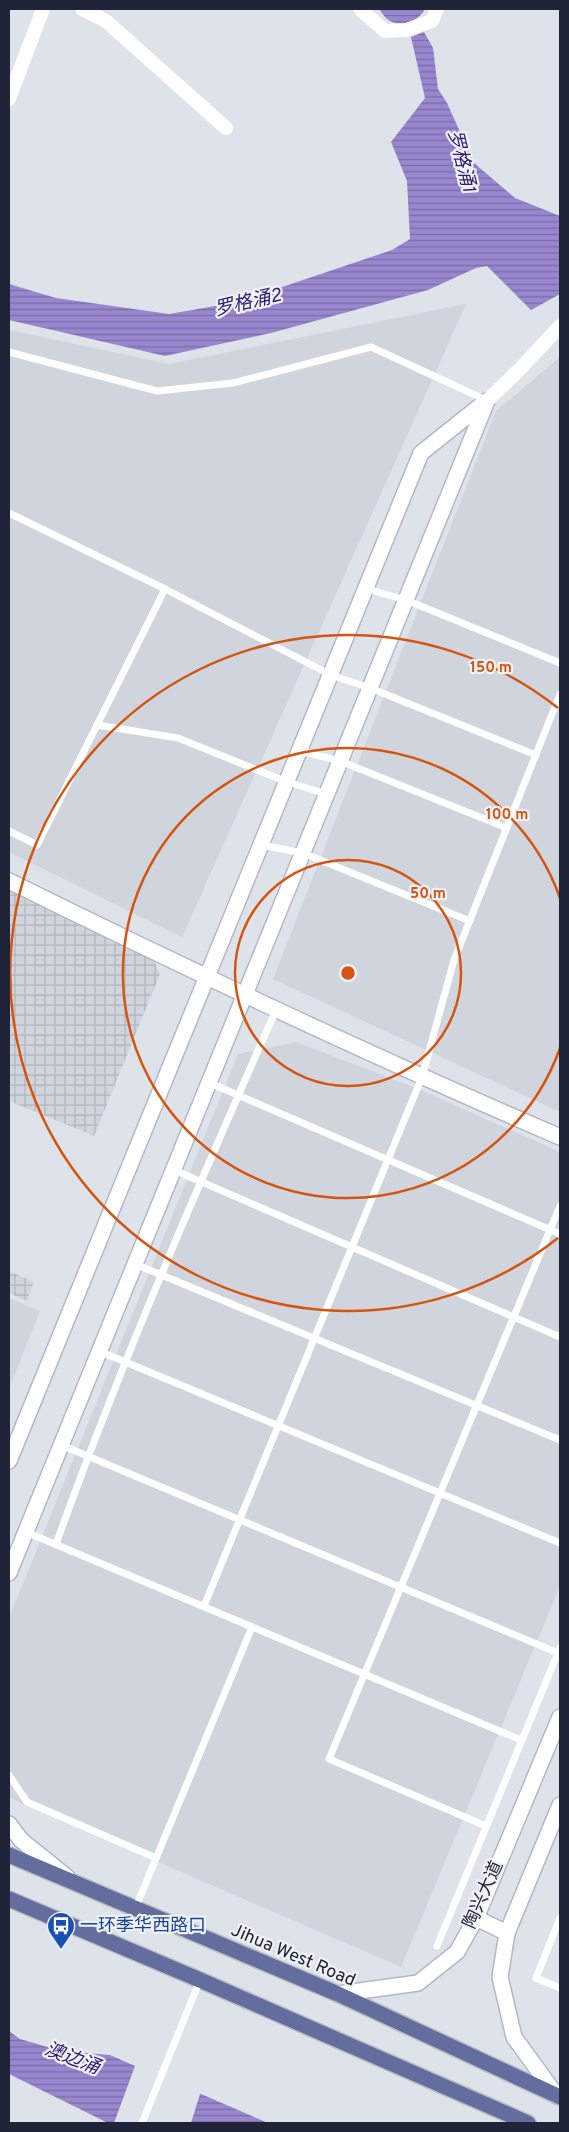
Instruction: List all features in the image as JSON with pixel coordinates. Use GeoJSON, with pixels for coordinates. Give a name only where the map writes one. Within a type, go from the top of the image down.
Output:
{"type":"FeatureCollection","features":[{"type":"Feature","properties":{"kind":"main road","name":"Jihua West Road"},"geometry":{"type":"LineString","coordinates":[[9,1855],[135,1910],[338,1994],[558,2096]]}},
{"type":"Feature","properties":{"kind":"main road"},"geometry":{"type":"LineString","coordinates":[[12,1902],[200,1980],[528,2123]]}},
{"type":"Feature","properties":{"kind":"street"},"geometry":{"type":"LineString","coordinates":[[9,99],[43,9]]}},
{"type":"Feature","properties":{"kind":"street"},"geometry":{"type":"LineString","coordinates":[[82,9],[106,21],[226,128]]}},
{"type":"Feature","properties":{"kind":"street"},"geometry":{"type":"LineString","coordinates":[[360,9],[385,31],[406,30],[432,21],[437,9]]}},
{"type":"Feature","properties":{"kind":"street"},"geometry":{"type":"LineString","coordinates":[[9,1461],[421,453],[487,401],[560,326]]}},
{"type":"Feature","properties":{"kind":"street"},"geometry":{"type":"LineString","coordinates":[[9,1573],[487,401]]}},
{"type":"Feature","properties":{"kind":"street"},"geometry":{"type":"LineString","coordinates":[[9,881],[207,978],[422,1078],[560,1137]]}},
{"type":"Feature","properties":{"kind":"street","name":"陶兴大道"},"geometry":{"type":"LineString","coordinates":[[338,1994],[418,1983],[457,1952],[476,1918],[560,1717]]}},
{"type":"Feature","properties":{"kind":"street","name":"陶兴大道"},"geometry":{"type":"LineString","coordinates":[[558,2096],[514,2036],[500,1977],[507,1933],[560,1805]]}},
{"type":"Feature","properties":{"kind":"street"},"geometry":{"type":"LineString","coordinates":[[9,1824],[21,1840],[76,1884]]}},
{"type":"Feature","properties":{"kind":"street"},"geometry":{"type":"LineString","coordinates":[[476,1918],[507,1933]]}},
{"type":"Feature","properties":{"kind":"lane"},"geometry":{"type":"LineString","coordinates":[[9,352],[157,391],[233,383],[371,347],[487,401]]}},
{"type":"Feature","properties":{"kind":"lane"},"geometry":{"type":"LineString","coordinates":[[9,513],[165,589],[331,675],[370,688],[536,755]]}},
{"type":"Feature","properties":{"kind":"lane"},"geometry":{"type":"LineString","coordinates":[[9,832],[37,845],[165,589]]}},
{"type":"Feature","properties":{"kind":"lane"},"geometry":{"type":"LineString","coordinates":[[367,589],[406,600],[560,663]]}},
{"type":"Feature","properties":{"kind":"lane"},"geometry":{"type":"LineString","coordinates":[[204,1606],[422,1078],[454,960],[560,694]]}},
{"type":"Feature","properties":{"kind":"lane"},"geometry":{"type":"LineString","coordinates":[[97,725],[178,738],[287,782],[327,794]]}},
{"type":"Feature","properties":{"kind":"lane"},"geometry":{"type":"LineString","coordinates":[[300,751],[340,761],[507,828]]}},
{"type":"Feature","properties":{"kind":"lane"},"geometry":{"type":"LineString","coordinates":[[261,845],[303,854],[470,921]]}},
{"type":"Feature","properties":{"kind":"lane"},"geometry":{"type":"LineString","coordinates":[[56,1544],[87,1456],[125,1362],[276,1010]]}},
{"type":"Feature","properties":{"kind":"lane"},"geometry":{"type":"LineString","coordinates":[[210,1083],[560,1234]]}},
{"type":"Feature","properties":{"kind":"lane"},"geometry":{"type":"LineString","coordinates":[[174,1170],[560,1337]]}},
{"type":"Feature","properties":{"kind":"lane"},"geometry":{"type":"LineString","coordinates":[[486,1826],[329,1759],[560,1206]]}},
{"type":"Feature","properties":{"kind":"lane"},"geometry":{"type":"LineString","coordinates":[[135,1264],[560,1440]]}},
{"type":"Feature","properties":{"kind":"lane"},"geometry":{"type":"LineString","coordinates":[[100,1352],[560,1542]]}},
{"type":"Feature","properties":{"kind":"lane"},"geometry":{"type":"LineString","coordinates":[[61,1445],[402,1587],[559,1650],[437,1946]]}},
{"type":"Feature","properties":{"kind":"lane"},"geometry":{"type":"LineString","coordinates":[[26,1532],[521,1740]]}},
{"type":"Feature","properties":{"kind":"lane"},"geometry":{"type":"LineString","coordinates":[[135,1910],[252,1626]]}},
{"type":"Feature","properties":{"kind":"lane"},"geometry":{"type":"LineString","coordinates":[[9,1774],[27,1802],[156,1858]]}},
{"type":"Feature","properties":{"kind":"lane"},"geometry":{"type":"LineString","coordinates":[[560,1918],[536,1978],[560,1988]]}},
{"type":"Feature","properties":{"kind":"lane"},"geometry":{"type":"LineString","coordinates":[[142,2123],[200,1980]]}},
{"type":"Feature","properties":{"kind":"shaded area"},"geometry":{"type":"Polygon","coordinates":[[[466,304],[182,937],[9,852],[9,330],[169,364],[466,304]]]}},
{"type":"Feature","properties":{"kind":"shaded area"},"geometry":{"type":"Polygon","coordinates":[[[560,357],[560,1112],[273,979],[496,411],[560,357]]]}},
{"type":"Feature","properties":{"kind":"shaded area"},"geometry":{"type":"Polygon","coordinates":[[[9,888],[152,957],[160,974],[94,1136],[9,1101],[9,888]]]}},
{"type":"Feature","properties":{"kind":"shaded area"},"geometry":{"type":"Polygon","coordinates":[[[296,1042],[423,1091],[560,1152],[560,1586],[401,1967],[10,1798],[9,1795],[9,1618],[238,1054],[296,1042]]]}},
{"type":"Feature","properties":{"kind":"shaded area"},"geometry":{"type":"Polygon","coordinates":[[[9,1271],[34,1282],[27,1301],[9,1293],[9,1271]]]}},
{"type":"Feature","properties":{"kind":"shaded area"},"geometry":{"type":"Polygon","coordinates":[[[9,1298],[40,1311],[9,1389],[9,1298]]]}},
{"type":"Feature","properties":{"kind":"water"},"geometry":{"type":"Polygon","coordinates":[[[379,9],[425,9],[415,20],[400,24],[389,20],[379,9]]]}},
{"type":"Feature","properties":{"kind":"water"},"geometry":{"type":"Polygon","coordinates":[[[424,32],[433,48],[438,89],[447,103],[474,163],[515,198],[560,216],[560,294],[531,310],[487,266],[476,268],[428,290],[271,333],[165,356],[9,320],[9,284],[56,298],[169,314],[238,302],[392,250],[410,239],[407,181],[391,142],[425,98],[411,37],[424,32]]]}},
{"type":"Feature","properties":{"kind":"water","name":"澳边涌"},"geometry":{"type":"Polygon","coordinates":[[[9,2031],[20,2039],[61,2051],[110,2055],[135,2066],[114,2123],[108,2123],[9,2074],[9,2031]]]}},
{"type":"Feature","properties":{"kind":"water"},"geometry":{"type":"Polygon","coordinates":[[[201,2094],[268,2123],[191,2123],[201,2094]]]}},
{"type":"Feature","properties":{"kind":"place","name":"一环季华西路口"},"geometry":{"type":"Point","coordinates":[61,1950]}},
{"type":"Feature","properties":{"kind":"water label","name":"罗格涌1"},"geometry":{"type":"Point","coordinates":[461,161]}},
{"type":"Feature","properties":{"kind":"water label","name":"罗格涌2"},"geometry":{"type":"Point","coordinates":[248,303]}}]}
